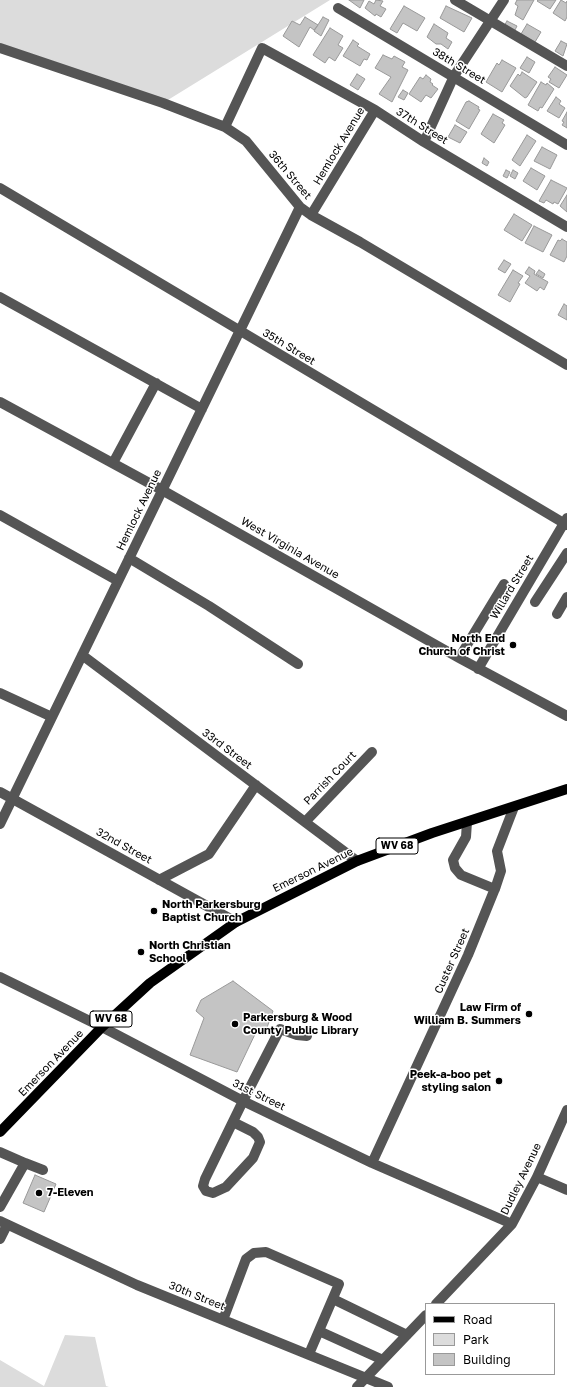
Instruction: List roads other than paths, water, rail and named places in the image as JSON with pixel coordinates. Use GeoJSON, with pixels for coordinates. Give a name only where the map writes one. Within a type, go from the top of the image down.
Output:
{"type":"FeatureCollection","features":[{"type":"Feature","properties":{"kind":"main road","name":"Emerson Avenue"},"geometry":{"type":"LineString","coordinates":[[0,1132],[102,1027],[150,983],[236,922],[357,861],[467,822],[567,789]]}},
{"type":"Feature","properties":{"kind":"street"},"geometry":{"type":"LineString","coordinates":[[455,0],[567,66]]}},
{"type":"Feature","properties":{"kind":"street"},"geometry":{"type":"LineString","coordinates":[[424,142],[454,76],[504,0]]}},
{"type":"Feature","properties":{"kind":"street","name":"38th Street"},"geometry":{"type":"LineString","coordinates":[[338,8],[567,145]]}},
{"type":"Feature","properties":{"kind":"street","name":"36th Street"},"geometry":{"type":"LineString","coordinates":[[0,48],[163,103],[225,127],[246,141],[300,207],[311,215],[360,242],[567,365]]}},
{"type":"Feature","properties":{"kind":"street","name":"37th Street"},"geometry":{"type":"LineString","coordinates":[[225,127],[262,48],[374,110],[424,142],[567,227]]}},
{"type":"Feature","properties":{"kind":"street","name":"Hemlock Avenue"},"geometry":{"type":"LineString","coordinates":[[311,215],[374,110]]}},
{"type":"Feature","properties":{"kind":"street","name":"35th Street"},"geometry":{"type":"LineString","coordinates":[[0,188],[566,522]]}},
{"type":"Feature","properties":{"kind":"street","name":"Hemlock Avenue"},"geometry":{"type":"LineString","coordinates":[[0,824],[300,207]]}},
{"type":"Feature","properties":{"kind":"street"},"geometry":{"type":"LineString","coordinates":[[0,296],[202,409]]}},
{"type":"Feature","properties":{"kind":"street"},"geometry":{"type":"LineString","coordinates":[[113,463],[156,384]]}},
{"type":"Feature","properties":{"kind":"street","name":"West Virginia Avenue"},"geometry":{"type":"LineString","coordinates":[[0,402],[162,490],[478,669],[567,716]]}},
{"type":"Feature","properties":{"kind":"street"},"geometry":{"type":"LineString","coordinates":[[0,515],[118,581]]}},
{"type":"Feature","properties":{"kind":"street","name":"Willard Street"},"geometry":{"type":"LineString","coordinates":[[478,669],[566,522]]}},
{"type":"Feature","properties":{"kind":"street"},"geometry":{"type":"LineString","coordinates":[[535,602],[567,553]]}},
{"type":"Feature","properties":{"kind":"street"},"geometry":{"type":"LineString","coordinates":[[129,558],[209,606],[298,664]]}},
{"type":"Feature","properties":{"kind":"street"},"geometry":{"type":"LineString","coordinates":[[459,658],[504,584]]}},
{"type":"Feature","properties":{"kind":"street"},"geometry":{"type":"LineString","coordinates":[[557,614],[567,597]]}},
{"type":"Feature","properties":{"kind":"street","name":"33rd Street"},"geometry":{"type":"LineString","coordinates":[[82,656],[357,861]]}},
{"type":"Feature","properties":{"kind":"street"},"geometry":{"type":"LineString","coordinates":[[0,693],[52,717]]}},
{"type":"Feature","properties":{"kind":"street","name":"Parrish Court"},"geometry":{"type":"LineString","coordinates":[[305,822],[372,752]]}},
{"type":"Feature","properties":{"kind":"street"},"geometry":{"type":"LineString","coordinates":[[159,880],[209,854],[256,785]]}},
{"type":"Feature","properties":{"kind":"street","name":"32nd Street"},"geometry":{"type":"LineString","coordinates":[[0,792],[236,922]]}},
{"type":"Feature","properties":{"kind":"street","name":"Custer Street"},"geometry":{"type":"LineString","coordinates":[[372,1163],[468,955],[495,889],[501,871],[497,851],[514,807]]}},
{"type":"Feature","properties":{"kind":"street"},"geometry":{"type":"LineString","coordinates":[[467,822],[466,837],[453,860],[455,868],[461,875],[495,889]]}},
{"type":"Feature","properties":{"kind":"street","name":"31st Street"},"geometry":{"type":"LineString","coordinates":[[0,977],[102,1027],[243,1101],[372,1163],[512,1224]]}},
{"type":"Feature","properties":{"kind":"street"},"geometry":{"type":"LineString","coordinates":[[233,1122],[253,1132],[258,1137],[260,1142],[253,1158],[226,1187],[213,1193],[206,1191],[203,1186],[204,1179],[280,1029],[297,1035],[307,1036]]}},
{"type":"Feature","properties":{"kind":"street","name":"Dudley Avenue"},"geometry":{"type":"LineString","coordinates":[[437,1303],[512,1224],[537,1177],[567,1110]]}},
{"type":"Feature","properties":{"kind":"street"},"geometry":{"type":"LineString","coordinates":[[0,1152],[43,1170]]}},
{"type":"Feature","properties":{"kind":"street"},"geometry":{"type":"LineString","coordinates":[[0,1207],[25,1163]]}},
{"type":"Feature","properties":{"kind":"street"},"geometry":{"type":"LineString","coordinates":[[537,1177],[567,1190]]}},
{"type":"Feature","properties":{"kind":"street"},"geometry":{"type":"LineString","coordinates":[[0,1239],[3,1223]]}},
{"type":"Feature","properties":{"kind":"street","name":"30th Street"},"geometry":{"type":"LineString","coordinates":[[3,1223],[137,1285],[388,1387]]}},
{"type":"Feature","properties":{"kind":"street"},"geometry":{"type":"LineString","coordinates":[[223,1320],[249,1254],[266,1252],[339,1284],[309,1354]]}},
{"type":"Feature","properties":{"kind":"street"},"geometry":{"type":"LineString","coordinates":[[333,1299],[407,1335]]}},
{"type":"Feature","properties":{"kind":"street"},"geometry":{"type":"LineString","coordinates":[[357,1387],[425,1316]]}},
{"type":"Feature","properties":{"kind":"street"},"geometry":{"type":"LineString","coordinates":[[319,1331],[383,1360]]}},
{"type":"Feature","properties":{"kind":"place","name":"North End Church of Christ"},"geometry":{"type":"Point","coordinates":[513,645]}},
{"type":"Feature","properties":{"kind":"place","name":"North Parkersburg Baptist Church"},"geometry":{"type":"Point","coordinates":[154,911]}},
{"type":"Feature","properties":{"kind":"place","name":"North Christian School"},"geometry":{"type":"Point","coordinates":[141,952]}},
{"type":"Feature","properties":{"kind":"place","name":"Law Firm of William B. Summers"},"geometry":{"type":"Point","coordinates":[529,1014]}},
{"type":"Feature","properties":{"kind":"place","name":"Parkersburg & Wood County Public Library"},"geometry":{"type":"Point","coordinates":[235,1024]}},
{"type":"Feature","properties":{"kind":"place","name":"Peek-a-boo pet styling salon"},"geometry":{"type":"Point","coordinates":[499,1081]}},
{"type":"Feature","properties":{"kind":"place","name":"7-Eleven"},"geometry":{"type":"Point","coordinates":[39,1193]}}]}
